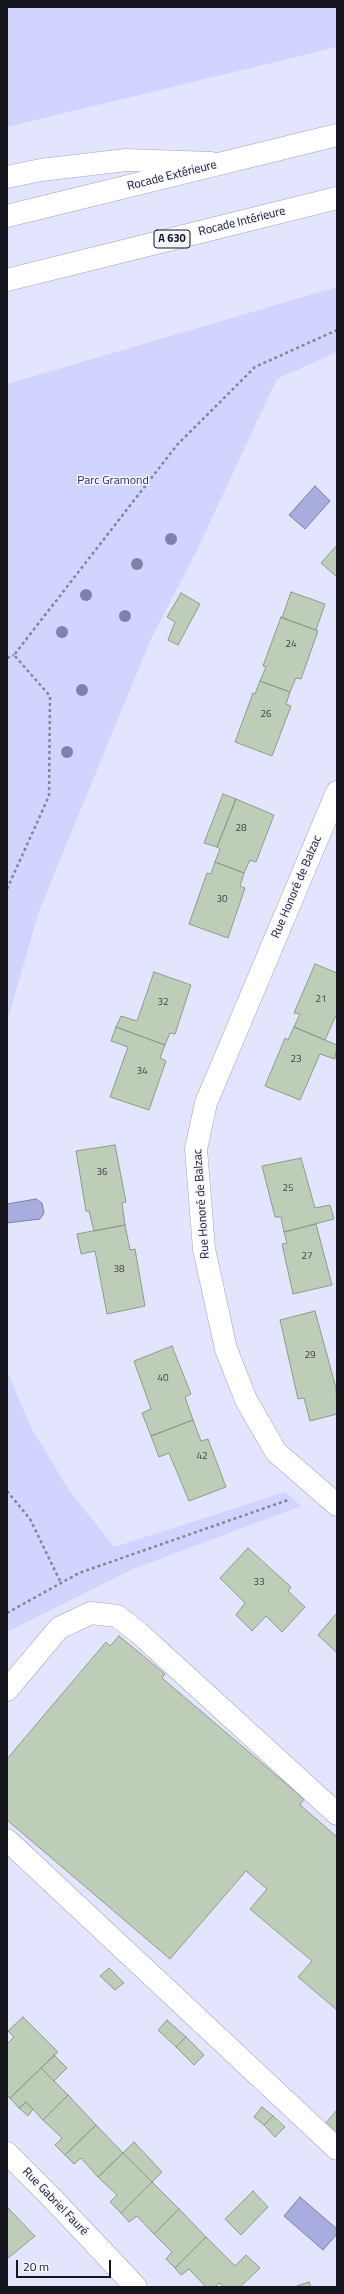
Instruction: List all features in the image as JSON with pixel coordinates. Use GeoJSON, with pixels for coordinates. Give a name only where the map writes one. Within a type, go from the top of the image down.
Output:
{"type":"FeatureCollection","features":[{"type":"Feature","properties":{"kind":"main road","name":"Rocade Extérieure"},"geometry":{"type":"LineString","coordinates":[[7,216],[337,135]]}},
{"type":"Feature","properties":{"kind":"main road"},"geometry":{"type":"LineString","coordinates":[[7,177],[41,170],[126,160],[225,163]]}},
{"type":"Feature","properties":{"kind":"main road","name":"Rocade Intérieure"},"geometry":{"type":"LineString","coordinates":[[7,280],[337,198]]}},
{"type":"Feature","properties":{"kind":"main road","name":"Rue Honoré de Balzac"},"geometry":{"type":"LineString","coordinates":[[337,792],[206,1103],[196,1149],[204,1248],[226,1349],[246,1400],[276,1452],[337,1505]]}},
{"type":"Feature","properties":{"kind":"main road"},"geometry":{"type":"LineString","coordinates":[[7,1690],[59,1628],[91,1613],[117,1616],[139,1633],[337,1814]]}},
{"type":"Feature","properties":{"kind":"main road"},"geometry":{"type":"LineString","coordinates":[[7,1840],[337,2149]]}},
{"type":"Feature","properties":{"kind":"main road","name":"Rue Gabriel Fauré"},"geometry":{"type":"LineString","coordinates":[[7,2153],[136,2287]]}},
{"type":"Feature","properties":{"kind":"path"},"geometry":{"type":"LineString","coordinates":[[7,658],[14,655],[162,464],[188,434],[255,367],[337,330]]}},
{"type":"Feature","properties":{"kind":"path"},"geometry":{"type":"LineString","coordinates":[[7,889],[49,796],[50,696],[14,655]]}},
{"type":"Feature","properties":{"kind":"path"},"geometry":{"type":"LineString","coordinates":[[7,1613],[79,1573],[318,1489]]}},
{"type":"Feature","properties":{"kind":"path"},"geometry":{"type":"LineString","coordinates":[[7,1490],[30,1520],[61,1583]]}},
{"type":"Feature","properties":{"kind":"green space"},"geometry":{"type":"Polygon","coordinates":[[[7,7],[337,7],[337,47],[7,127],[7,7]]]}},
{"type":"Feature","properties":{"kind":"green space","name":"Parc Gramond"},"geometry":{"type":"Polygon","coordinates":[[[337,287],[337,352],[277,379],[196,552],[150,641],[39,911],[7,1022],[7,384],[337,287]]]}},
{"type":"Feature","properties":{"kind":"green space"},"geometry":{"type":"Polygon","coordinates":[[[7,1371],[32,1429],[69,1490],[114,1547],[285,1492],[301,1506],[133,1569],[7,1632],[7,1371]]]}},
{"type":"Feature","properties":{"kind":"shaded area"},"geometry":{"type":"Polygon","coordinates":[[[315,486],[330,501],[305,529],[289,515],[315,486]]]}},
{"type":"Feature","properties":{"kind":"shaded area"},"geometry":{"type":"Polygon","coordinates":[[[36,1199],[42,1203],[44,1213],[40,1219],[7,1223],[7,1204],[36,1199]]]}},
{"type":"Feature","properties":{"kind":"shaded area"},"geometry":{"type":"Polygon","coordinates":[[[300,2197],[337,2229],[337,2234],[323,2250],[284,2216],[300,2197]]]}},
{"type":"Feature","properties":{"kind":"building"},"geometry":{"type":"Polygon","coordinates":[[[337,545],[337,577],[321,563],[337,545]]]}},
{"type":"Feature","properties":{"kind":"building"},"geometry":{"type":"Polygon","coordinates":[[[291,592],[325,604],[316,630],[282,618],[291,592]]]}},
{"type":"Feature","properties":{"kind":"building"},"geometry":{"type":"Polygon","coordinates":[[[181,593],[200,604],[178,645],[168,640],[175,622],[167,617],[181,593]]]}},
{"type":"Feature","properties":{"kind":"building"},"geometry":{"type":"Polygon","coordinates":[[[281,617],[318,631],[301,679],[296,678],[290,692],[260,681],[266,667],[263,666],[281,617]]]}},
{"type":"Feature","properties":{"kind":"building"},"geometry":{"type":"Polygon","coordinates":[[[260,681],[290,692],[286,704],[291,706],[272,756],[235,742],[253,693],[255,694],[260,681]]]}},
{"type":"Feature","properties":{"kind":"building"},"geometry":{"type":"Polygon","coordinates":[[[223,794],[236,799],[217,847],[204,843],[223,794]]]}},
{"type":"Feature","properties":{"kind":"building"},"geometry":{"type":"Polygon","coordinates":[[[236,799],[274,815],[256,862],[250,860],[244,873],[215,862],[220,849],[217,847],[236,799]]]}},
{"type":"Feature","properties":{"kind":"building"},"geometry":{"type":"Polygon","coordinates":[[[215,862],[244,873],[240,886],[245,888],[228,938],[189,924],[207,873],[211,874],[215,862]]]}},
{"type":"Feature","properties":{"kind":"building"},"geometry":{"type":"Polygon","coordinates":[[[315,964],[337,973],[337,1013],[325,1040],[294,1027],[300,1014],[294,1013],[315,964]]]}},
{"type":"Feature","properties":{"kind":"building"},"geometry":{"type":"Polygon","coordinates":[[[154,972],[191,985],[175,1034],[170,1033],[165,1045],[116,1027],[121,1016],[137,1021],[154,972]]]}},
{"type":"Feature","properties":{"kind":"building"},"geometry":{"type":"Polygon","coordinates":[[[116,1027],[165,1045],[160,1058],[166,1061],[149,1110],[110,1097],[128,1047],[111,1041],[116,1027]]]}},
{"type":"Feature","properties":{"kind":"building"},"geometry":{"type":"Polygon","coordinates":[[[294,1027],[337,1045],[335,1059],[320,1054],[300,1100],[265,1086],[285,1038],[288,1040],[294,1027]]]}},
{"type":"Feature","properties":{"kind":"building"},"geometry":{"type":"Polygon","coordinates":[[[115,1145],[126,1202],[122,1203],[125,1225],[94,1231],[89,1211],[86,1211],[76,1151],[115,1145]]]}},
{"type":"Feature","properties":{"kind":"building"},"geometry":{"type":"Polygon","coordinates":[[[301,1158],[315,1208],[330,1205],[334,1219],[284,1232],[281,1217],[275,1217],[262,1166],[301,1158]]]}},
{"type":"Feature","properties":{"kind":"building"},"geometry":{"type":"Polygon","coordinates":[[[316,1224],[332,1285],[293,1294],[282,1244],[287,1243],[284,1232],[316,1224]]]}},
{"type":"Feature","properties":{"kind":"building"},"geometry":{"type":"Polygon","coordinates":[[[125,1225],[130,1250],[135,1249],[145,1306],[107,1314],[95,1251],[81,1254],[77,1234],[125,1225]]]}},
{"type":"Feature","properties":{"kind":"building"},"geometry":{"type":"Polygon","coordinates":[[[315,1311],[336,1388],[337,1414],[310,1421],[304,1398],[298,1399],[280,1320],[315,1311]]]}},
{"type":"Feature","properties":{"kind":"building"},"geometry":{"type":"Polygon","coordinates":[[[172,1346],[191,1394],[185,1397],[193,1420],[151,1436],[142,1413],[151,1409],[134,1361],[172,1346]]]}},
{"type":"Feature","properties":{"kind":"building"},"geometry":{"type":"Polygon","coordinates":[[[193,1420],[201,1441],[208,1439],[226,1487],[189,1501],[169,1453],[159,1457],[151,1436],[193,1420]]]}},
{"type":"Feature","properties":{"kind":"building"},"geometry":{"type":"Polygon","coordinates":[[[248,1548],[291,1587],[288,1591],[305,1607],[282,1632],[266,1616],[252,1631],[236,1615],[245,1603],[220,1578],[248,1548]]]}},
{"type":"Feature","properties":{"kind":"building"},"geometry":{"type":"Polygon","coordinates":[[[337,1613],[337,1653],[318,1635],[337,1613]]]}},
{"type":"Feature","properties":{"kind":"building"},"geometry":{"type":"Polygon","coordinates":[[[119,1636],[165,1674],[162,1678],[304,1799],[300,1805],[337,1837],[337,2010],[298,1977],[312,1961],[250,1909],[267,1889],[246,1871],[170,1959],[7,1820],[7,1759],[106,1642],[110,1646],[119,1636]]]}},
{"type":"Feature","properties":{"kind":"building"},"geometry":{"type":"Polygon","coordinates":[[[109,1968],[124,1983],[115,1990],[100,1976],[109,1968]]]}},
{"type":"Feature","properties":{"kind":"building"},"geometry":{"type":"Polygon","coordinates":[[[23,2017],[58,2052],[10,2098],[7,2096],[7,2044],[14,2037],[8,2031],[23,2017]]]}},
{"type":"Feature","properties":{"kind":"building"},"geometry":{"type":"Polygon","coordinates":[[[167,2020],[186,2037],[176,2047],[158,2030],[167,2020]]]}},
{"type":"Feature","properties":{"kind":"building"},"geometry":{"type":"Polygon","coordinates":[[[186,2037],[204,2055],[194,2065],[176,2047],[186,2037]]]}},
{"type":"Feature","properties":{"kind":"building"},"geometry":{"type":"Polygon","coordinates":[[[54,2055],[67,2068],[54,2081],[41,2068],[54,2055]]]}},
{"type":"Feature","properties":{"kind":"building"},"geometry":{"type":"Polygon","coordinates":[[[41,2068],[68,2095],[43,2120],[26,2102],[19,2108],[10,2098],[41,2068]]]}},
{"type":"Feature","properties":{"kind":"building"},"geometry":{"type":"Polygon","coordinates":[[[68,2095],[96,2125],[65,2155],[55,2145],[62,2138],[43,2120],[68,2095]]]}},
{"type":"Feature","properties":{"kind":"building"},"geometry":{"type":"Polygon","coordinates":[[[26,2102],[33,2109],[28,2116],[19,2108],[26,2102]]]}},
{"type":"Feature","properties":{"kind":"building"},"geometry":{"type":"Polygon","coordinates":[[[262,2107],[273,2116],[264,2125],[254,2117],[262,2107]]]}},
{"type":"Feature","properties":{"kind":"building"},"geometry":{"type":"Polygon","coordinates":[[[337,2110],[337,2135],[325,2124],[337,2110]]]}},
{"type":"Feature","properties":{"kind":"building"},"geometry":{"type":"Polygon","coordinates":[[[273,2116],[285,2127],[275,2137],[264,2125],[273,2116]]]}},
{"type":"Feature","properties":{"kind":"building"},"geometry":{"type":"Polygon","coordinates":[[[96,2125],[123,2153],[98,2177],[81,2158],[74,2164],[65,2155],[96,2125]]]}},
{"type":"Feature","properties":{"kind":"building"},"geometry":{"type":"Polygon","coordinates":[[[134,2142],[162,2172],[152,2182],[123,2153],[134,2142]]]}},
{"type":"Feature","properties":{"kind":"building"},"geometry":{"type":"Polygon","coordinates":[[[123,2153],[152,2182],[121,2213],[110,2202],[117,2195],[98,2177],[123,2153]]]}},
{"type":"Feature","properties":{"kind":"building"},"geometry":{"type":"Polygon","coordinates":[[[152,2182],[179,2209],[154,2234],[137,2216],[129,2222],[121,2213],[152,2182]]]}},
{"type":"Feature","properties":{"kind":"building"},"geometry":{"type":"Polygon","coordinates":[[[253,2191],[268,2207],[241,2235],[225,2219],[253,2191]]]}},
{"type":"Feature","properties":{"kind":"building"},"geometry":{"type":"Polygon","coordinates":[[[7,2207],[35,2236],[7,2259],[7,2207]]]}},
{"type":"Feature","properties":{"kind":"building"},"geometry":{"type":"Polygon","coordinates":[[[179,2209],[206,2237],[175,2268],[166,2259],[172,2252],[154,2234],[179,2209]]]}},
{"type":"Feature","properties":{"kind":"building"},"geometry":{"type":"Polygon","coordinates":[[[206,2237],[235,2266],[246,2255],[260,2268],[240,2287],[224,2287],[219,2283],[215,2287],[206,2287],[189,2269],[181,2275],[175,2268],[206,2237]]]}},
{"type":"Feature","properties":{"kind":"building"},"geometry":{"type":"Polygon","coordinates":[[[309,2282],[311,2287],[297,2287],[297,2286],[309,2282]]]}}]}
